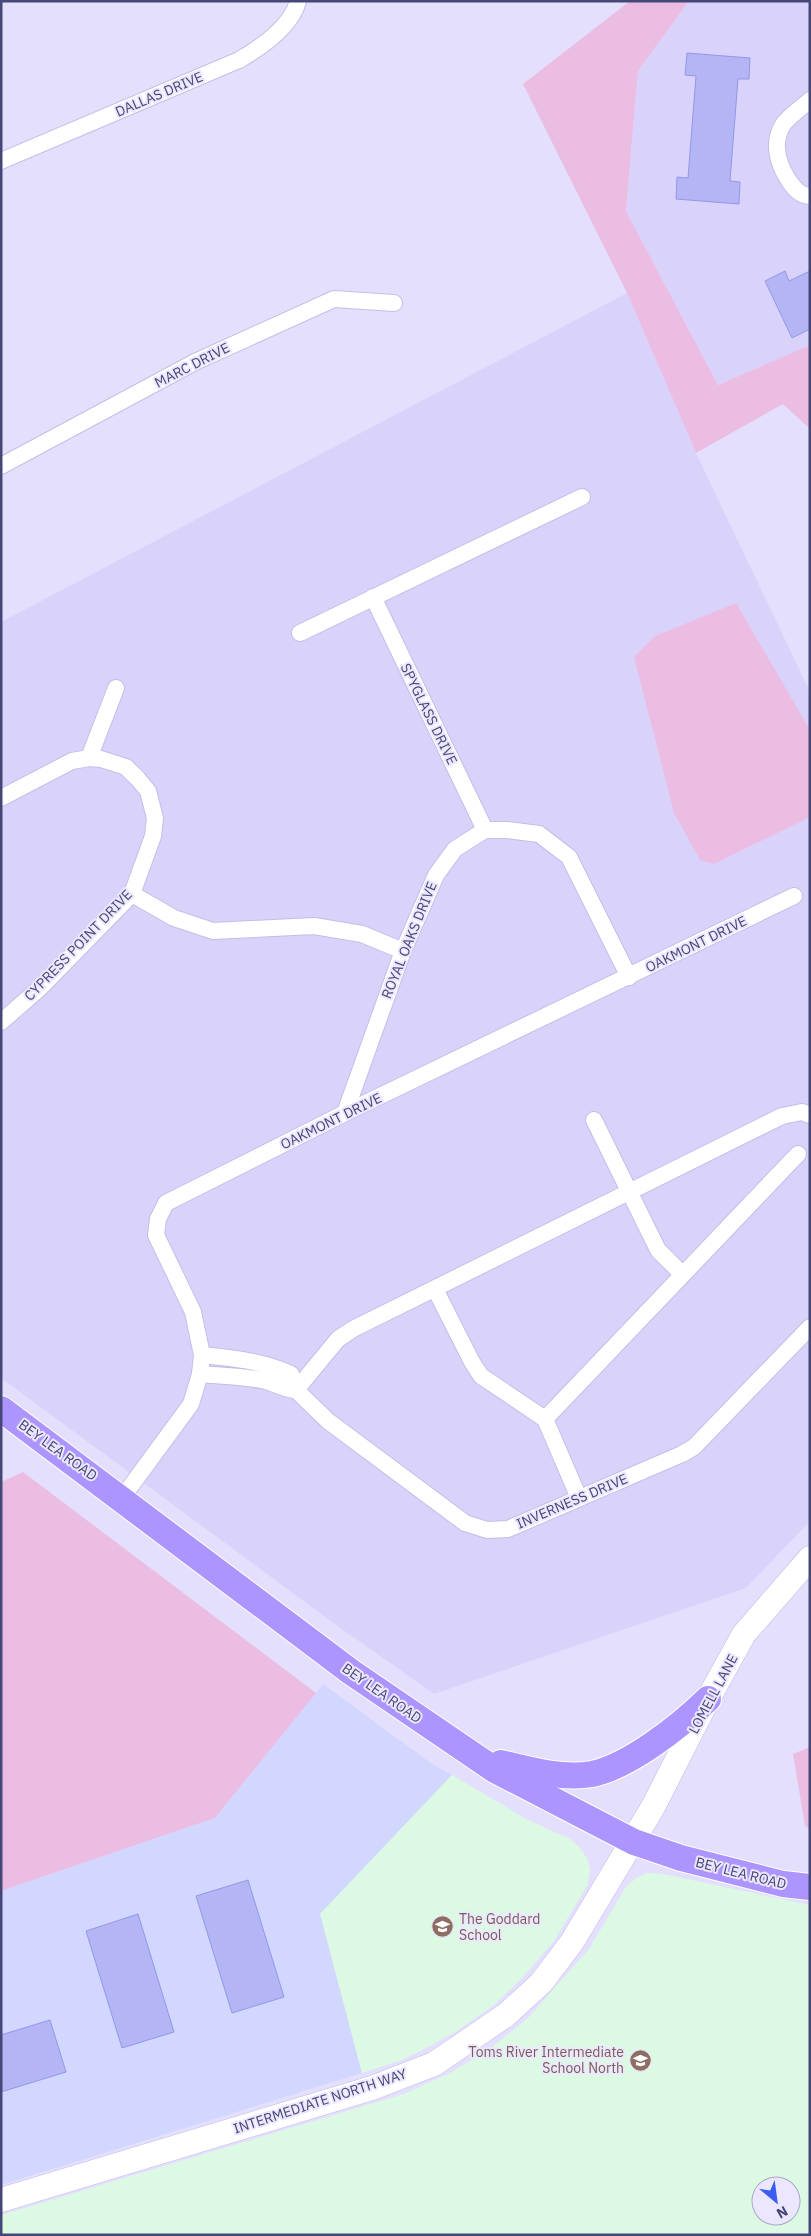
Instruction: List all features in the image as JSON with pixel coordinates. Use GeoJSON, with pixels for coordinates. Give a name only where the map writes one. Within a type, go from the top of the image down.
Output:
{"type":"FeatureCollection","features":[{"type":"Feature","properties":{"kind":"main road","name":"BEY LEA ROAD"},"geometry":{"type":"LineString","coordinates":[[1,1409],[358,1676],[476,1757],[560,1805],[634,1842],[681,1858],[727,1870],[784,1884],[810,1887]]}},
{"type":"Feature","properties":{"kind":"main road"},"geometry":{"type":"LineString","coordinates":[[476,1757],[526,1770],[570,1775],[592,1774],[612,1767],[656,1742],[685,1721],[708,1699]]}},
{"type":"Feature","properties":{"kind":"street","name":"DALLAS DRIVE"},"geometry":{"type":"LineString","coordinates":[[1,161],[239,60],[260,48],[282,28],[298,1]]}},
{"type":"Feature","properties":{"kind":"street"},"geometry":{"type":"LineString","coordinates":[[810,100],[784,123],[778,138],[777,147],[780,167],[795,189],[805,196],[810,196]]}},
{"type":"Feature","properties":{"kind":"street","name":"MARC DRIVE"},"geometry":{"type":"LineString","coordinates":[[1,466],[195,362],[334,299],[394,303]]}},
{"type":"Feature","properties":{"kind":"street"},"geometry":{"type":"LineString","coordinates":[[300,633],[582,497]]}},
{"type":"Feature","properties":{"kind":"street","name":"SPYGLASS DRIVE"},"geometry":{"type":"LineString","coordinates":[[373,597],[484,830]]}},
{"type":"Feature","properties":{"kind":"street"},"geometry":{"type":"LineString","coordinates":[[89,758],[116,688]]}},
{"type":"Feature","properties":{"kind":"street","name":"CYPRESS POINT DRIVE"},"geometry":{"type":"LineString","coordinates":[[1,1022],[41,987],[132,894],[153,836],[155,818],[148,791],[126,767],[112,761],[89,758],[72,761],[7,795]]}},
{"type":"Feature","properties":{"kind":"street"},"geometry":{"type":"LineString","coordinates":[[1,808],[7,795]]}},
{"type":"Feature","properties":{"kind":"street"},"geometry":{"type":"LineString","coordinates":[[484,830],[507,830],[539,834],[570,857],[629,977]]}},
{"type":"Feature","properties":{"kind":"street","name":"ROYAL OAKS DRIVE"},"geometry":{"type":"LineString","coordinates":[[345,1113],[403,951],[436,874],[455,849],[484,830]]}},
{"type":"Feature","properties":{"kind":"street"},"geometry":{"type":"LineString","coordinates":[[132,894],[174,918],[213,931],[314,926],[362,934],[403,951]]}},
{"type":"Feature","properties":{"kind":"street","name":"OAKMONT DRIVE"},"geometry":{"type":"LineString","coordinates":[[122,1498],[191,1404],[200,1374],[202,1355],[193,1312],[156,1235],[158,1219],[166,1203],[345,1113],[794,896]]}},
{"type":"Feature","properties":{"kind":"street"},"geometry":{"type":"LineString","coordinates":[[200,1374],[251,1379],[296,1390],[338,1339],[353,1329],[782,1116],[802,1112],[810,1115]]}},
{"type":"Feature","properties":{"kind":"street"},"geometry":{"type":"LineString","coordinates":[[594,1120],[658,1250],[682,1274]]}},
{"type":"Feature","properties":{"kind":"street"},"geometry":{"type":"LineString","coordinates":[[545,1419],[798,1154]]}},
{"type":"Feature","properties":{"kind":"street"},"geometry":{"type":"LineString","coordinates":[[435,1289],[481,1376],[545,1419],[578,1498]]}},
{"type":"Feature","properties":{"kind":"street","name":"INVERNESS DRIVE"},"geometry":{"type":"LineString","coordinates":[[202,1355],[253,1361],[274,1366],[291,1374],[296,1390],[328,1421],[465,1523],[487,1530],[508,1529],[682,1454],[694,1447],[810,1328]]}},
{"type":"Feature","properties":{"kind":"street","name":"LOMELL LANE"},"geometry":{"type":"LineString","coordinates":[[634,1842],[744,1634],[810,1558]]}},
{"type":"Feature","properties":{"kind":"street","name":"INTERMEDIATE NORTH WAY"},"geometry":{"type":"LineString","coordinates":[[1,2200],[372,2088],[434,2064],[506,2015],[541,1983],[572,1942],[634,1842]]}},
{"type":"Feature","properties":{"kind":"shaded area"},"geometry":{"type":"Polygon","coordinates":[[[630,1],[689,1],[638,71],[626,211],[718,385],[810,345],[810,429],[783,404],[696,453],[627,293],[523,84],[630,1]]]}},
{"type":"Feature","properties":{"kind":"shaded area"},"geometry":{"type":"Polygon","coordinates":[[[689,1],[810,1],[810,345],[718,385],[626,211],[638,71],[689,1]]]}},
{"type":"Feature","properties":{"kind":"shaded area"},"geometry":{"type":"Polygon","coordinates":[[[627,293],[696,453],[810,692],[810,1521],[746,1588],[434,1694],[339,1627],[1,1378],[1,622],[627,293]]]}},
{"type":"Feature","properties":{"kind":"shaded area"},"geometry":{"type":"Polygon","coordinates":[[[736,603],[810,730],[810,817],[714,864],[700,860],[674,813],[634,657],[655,636],[736,603]]]}},
{"type":"Feature","properties":{"kind":"shaded area"},"geometry":{"type":"Polygon","coordinates":[[[23,1472],[316,1693],[215,1818],[1,1891],[1,1482],[23,1472]]]}},
{"type":"Feature","properties":{"kind":"shaded area"},"geometry":{"type":"Polygon","coordinates":[[[323,1684],[432,1764],[452,1775],[321,1914],[362,2073],[1,2185],[1,1891],[215,1818],[323,1684]]]}},
{"type":"Feature","properties":{"kind":"shaded area"},"geometry":{"type":"Polygon","coordinates":[[[810,1747],[810,1829],[805,1826],[793,1754],[810,1747]]]}},
{"type":"Feature","properties":{"kind":"shaded area","name":"The Goddard School"},"geometry":{"type":"Polygon","coordinates":[[[452,1775],[528,1820],[570,1839],[580,1848],[588,1860],[590,1871],[587,1886],[554,1941],[521,1979],[494,2005],[434,2044],[402,2060],[362,2073],[320,1914],[452,1775]]]}},
{"type":"Feature","properties":{"kind":"shaded area","name":"Toms River Intermediate School North"},"geometry":{"type":"Polygon","coordinates":[[[646,1873],[663,1874],[810,1905],[810,2235],[1,2235],[1,2215],[404,2094],[450,2073],[492,2047],[527,2019],[589,1949],[626,1887],[646,1873]]]}},
{"type":"Feature","properties":{"kind":"building"},"geometry":{"type":"Polygon","coordinates":[[[687,53],[750,58],[749,79],[738,79],[730,181],[740,182],[739,204],[676,199],[677,177],[688,178],[696,76],[685,75],[687,53]]]}},
{"type":"Feature","properties":{"kind":"building"},"geometry":{"type":"Polygon","coordinates":[[[785,271],[789,281],[810,271],[810,329],[792,338],[765,281],[785,271]]]}},
{"type":"Feature","properties":{"kind":"building"},"geometry":{"type":"Polygon","coordinates":[[[248,1880],[284,1997],[232,2013],[196,1896],[248,1880]]]}},
{"type":"Feature","properties":{"kind":"building"},"geometry":{"type":"Polygon","coordinates":[[[138,1914],[174,2032],[122,2048],[86,1931],[138,1914]]]}},
{"type":"Feature","properties":{"kind":"building"},"geometry":{"type":"Polygon","coordinates":[[[50,2020],[66,2072],[1,2092],[1,2035],[50,2020]]]}},
{"type":"Feature","properties":{"kind":"place","name":"The Goddard School"},"geometry":{"type":"Point","coordinates":[443,1927]}},
{"type":"Feature","properties":{"kind":"place","name":"Toms River Intermediate School North"},"geometry":{"type":"Point","coordinates":[640,2060]}}]}
